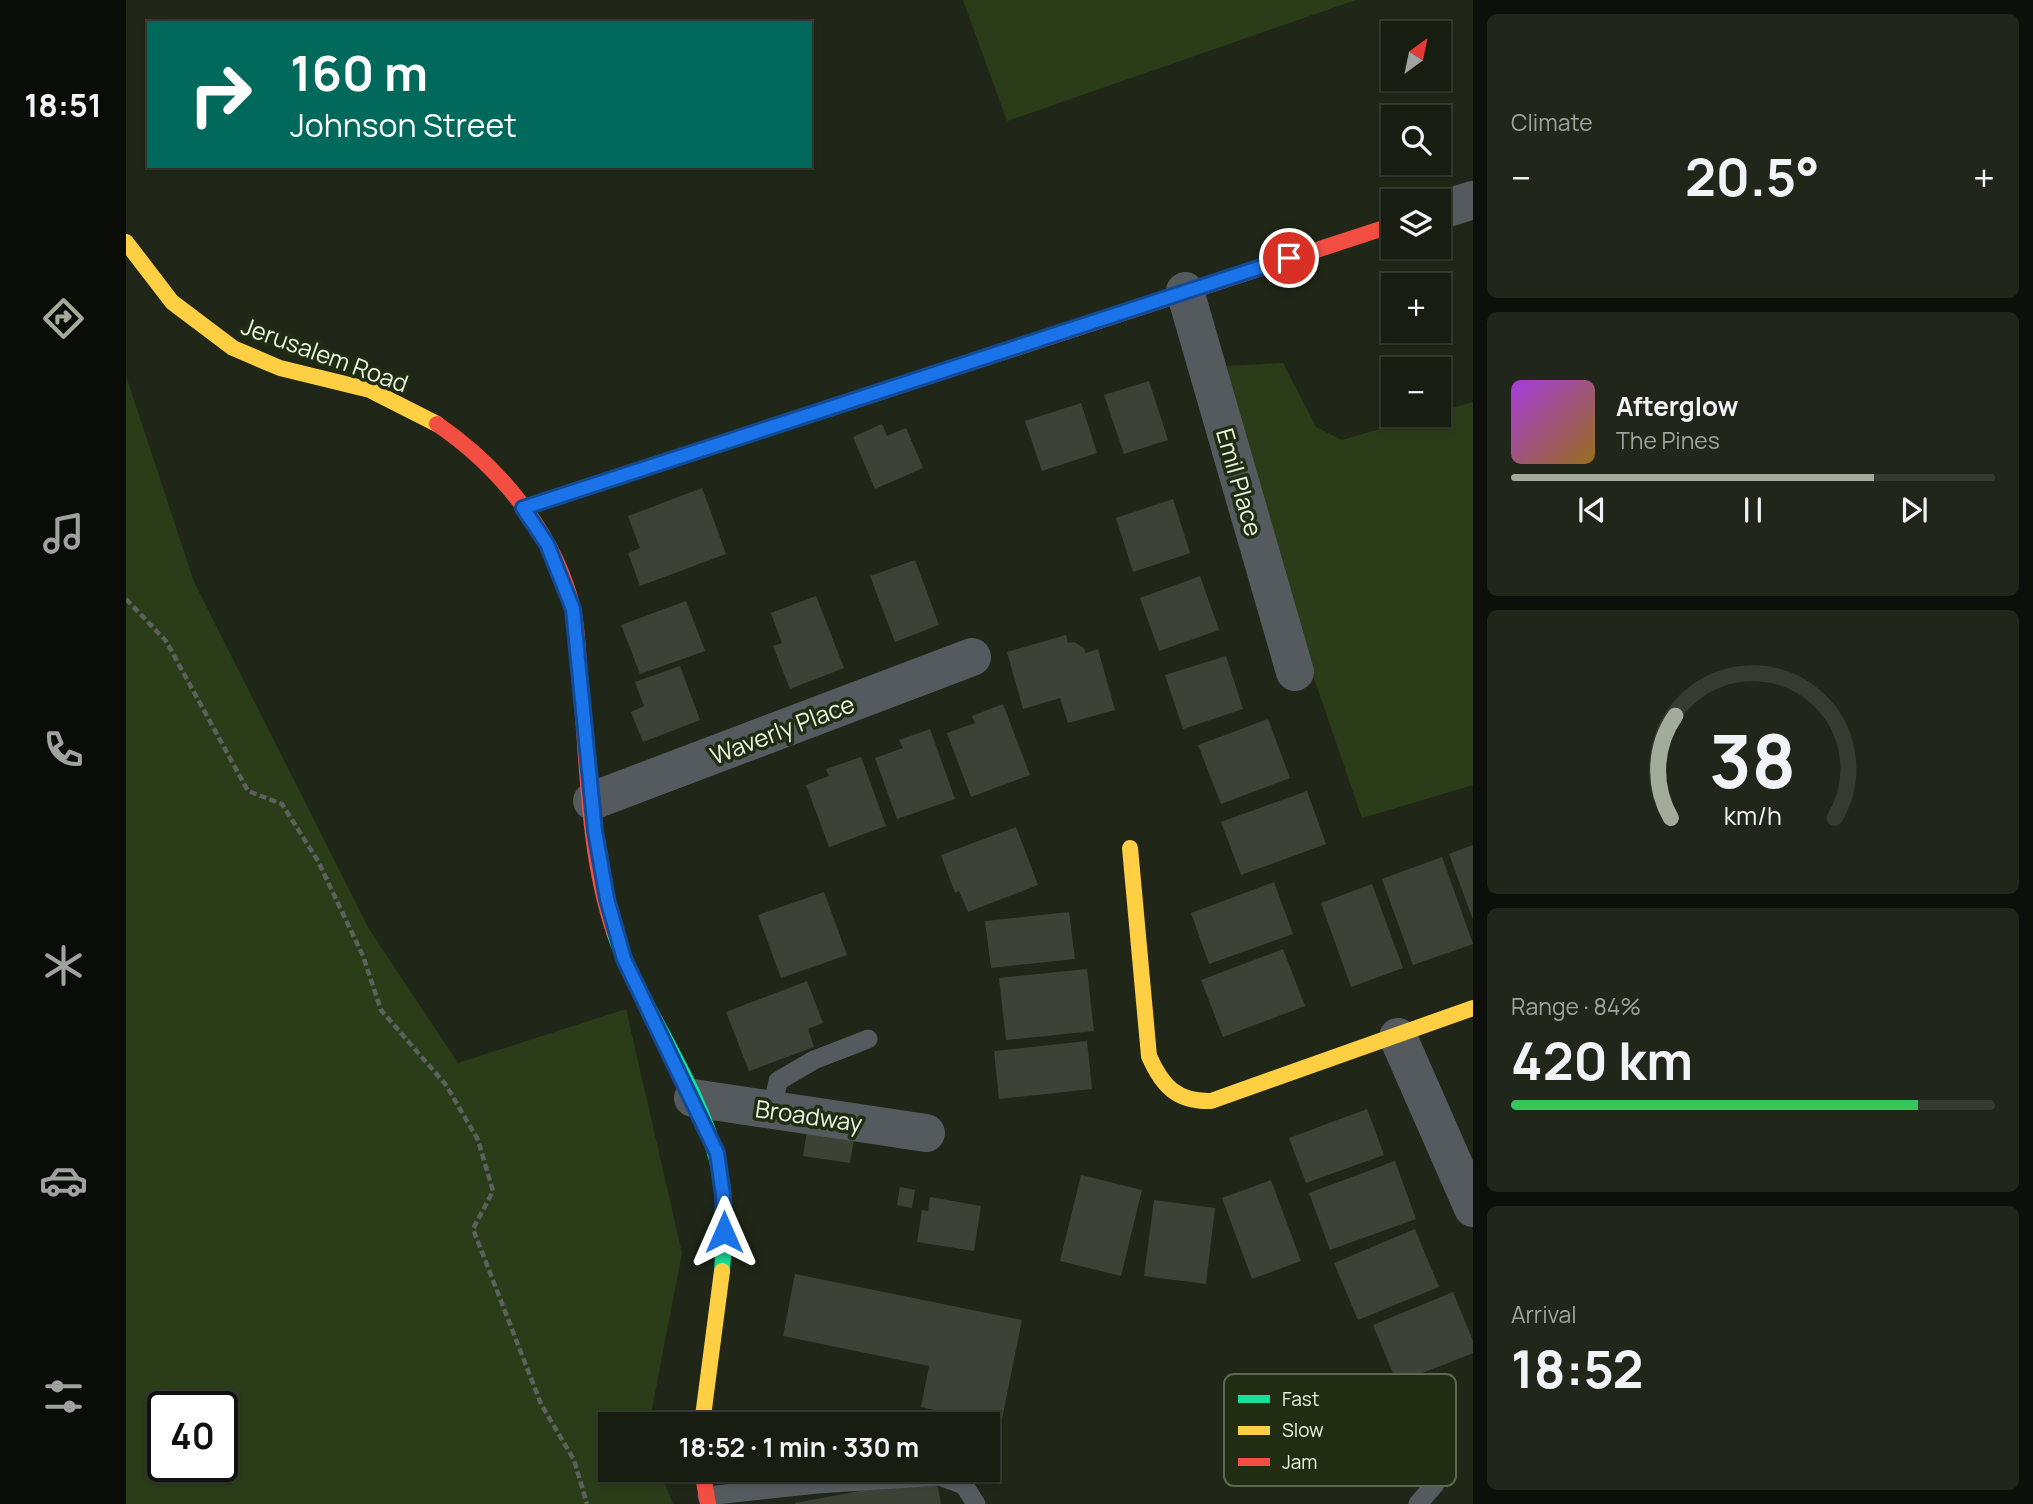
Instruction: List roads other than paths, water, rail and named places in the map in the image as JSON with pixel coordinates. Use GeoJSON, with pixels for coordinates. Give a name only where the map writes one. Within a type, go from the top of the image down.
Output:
{"type":"FeatureCollection","features":[{"type":"Feature","properties":{"kind":"street"},"geometry":{"type":"LineString","coordinates":[[1451,207],[1473,200]]}},
{"type":"Feature","properties":{"kind":"street"},"geometry":{"type":"LineString","coordinates":[[523,508],[1381,229]]}},
{"type":"Feature","properties":{"kind":"street","name":"Jerusalem Road"},"geometry":{"type":"LineString","coordinates":[[126,242],[162,292],[204,329],[266,362],[367,389],[409,408],[458,439],[484,462],[523,508],[547,544],[573,609],[592,800],[607,899],[624,959],[693,1098],[717,1153],[723,1195],[724,1251],[703,1412]]}},
{"type":"Feature","properties":{"kind":"street","name":"Emil Place"},"geometry":{"type":"LineString","coordinates":[[1185,291],[1295,672]]}},
{"type":"Feature","properties":{"kind":"street","name":"Waverly Place"},"geometry":{"type":"LineString","coordinates":[[592,800],[972,657]]}},
{"type":"Feature","properties":{"kind":"street"},"geometry":{"type":"LineString","coordinates":[[1130,848],[1149,1056],[1157,1078],[1172,1094],[1192,1102],[1211,1101],[1398,1037],[1473,1008]]}},
{"type":"Feature","properties":{"kind":"street"},"geometry":{"type":"LineString","coordinates":[[1398,1037],[1473,1208]]}},
{"type":"Feature","properties":{"kind":"street","name":"Broadway"},"geometry":{"type":"LineString","coordinates":[[693,1098],[926,1133]]}},
{"type":"Feature","properties":{"kind":"street"},"geometry":{"type":"LineString","coordinates":[[704,1482],[708,1500]]}},
{"type":"Feature","properties":{"kind":"lane"},"geometry":{"type":"LineString","coordinates":[[772,1110],[778,1081],[814,1059],[867,1039]]}},
{"type":"Feature","properties":{"kind":"lane"},"geometry":{"type":"LineString","coordinates":[[708,1500],[817,1484],[940,1476],[964,1485],[976,1504]]}},
{"type":"Feature","properties":{"kind":"lane"},"geometry":{"type":"LineString","coordinates":[[1418,1504],[1433,1486]]}}]}
